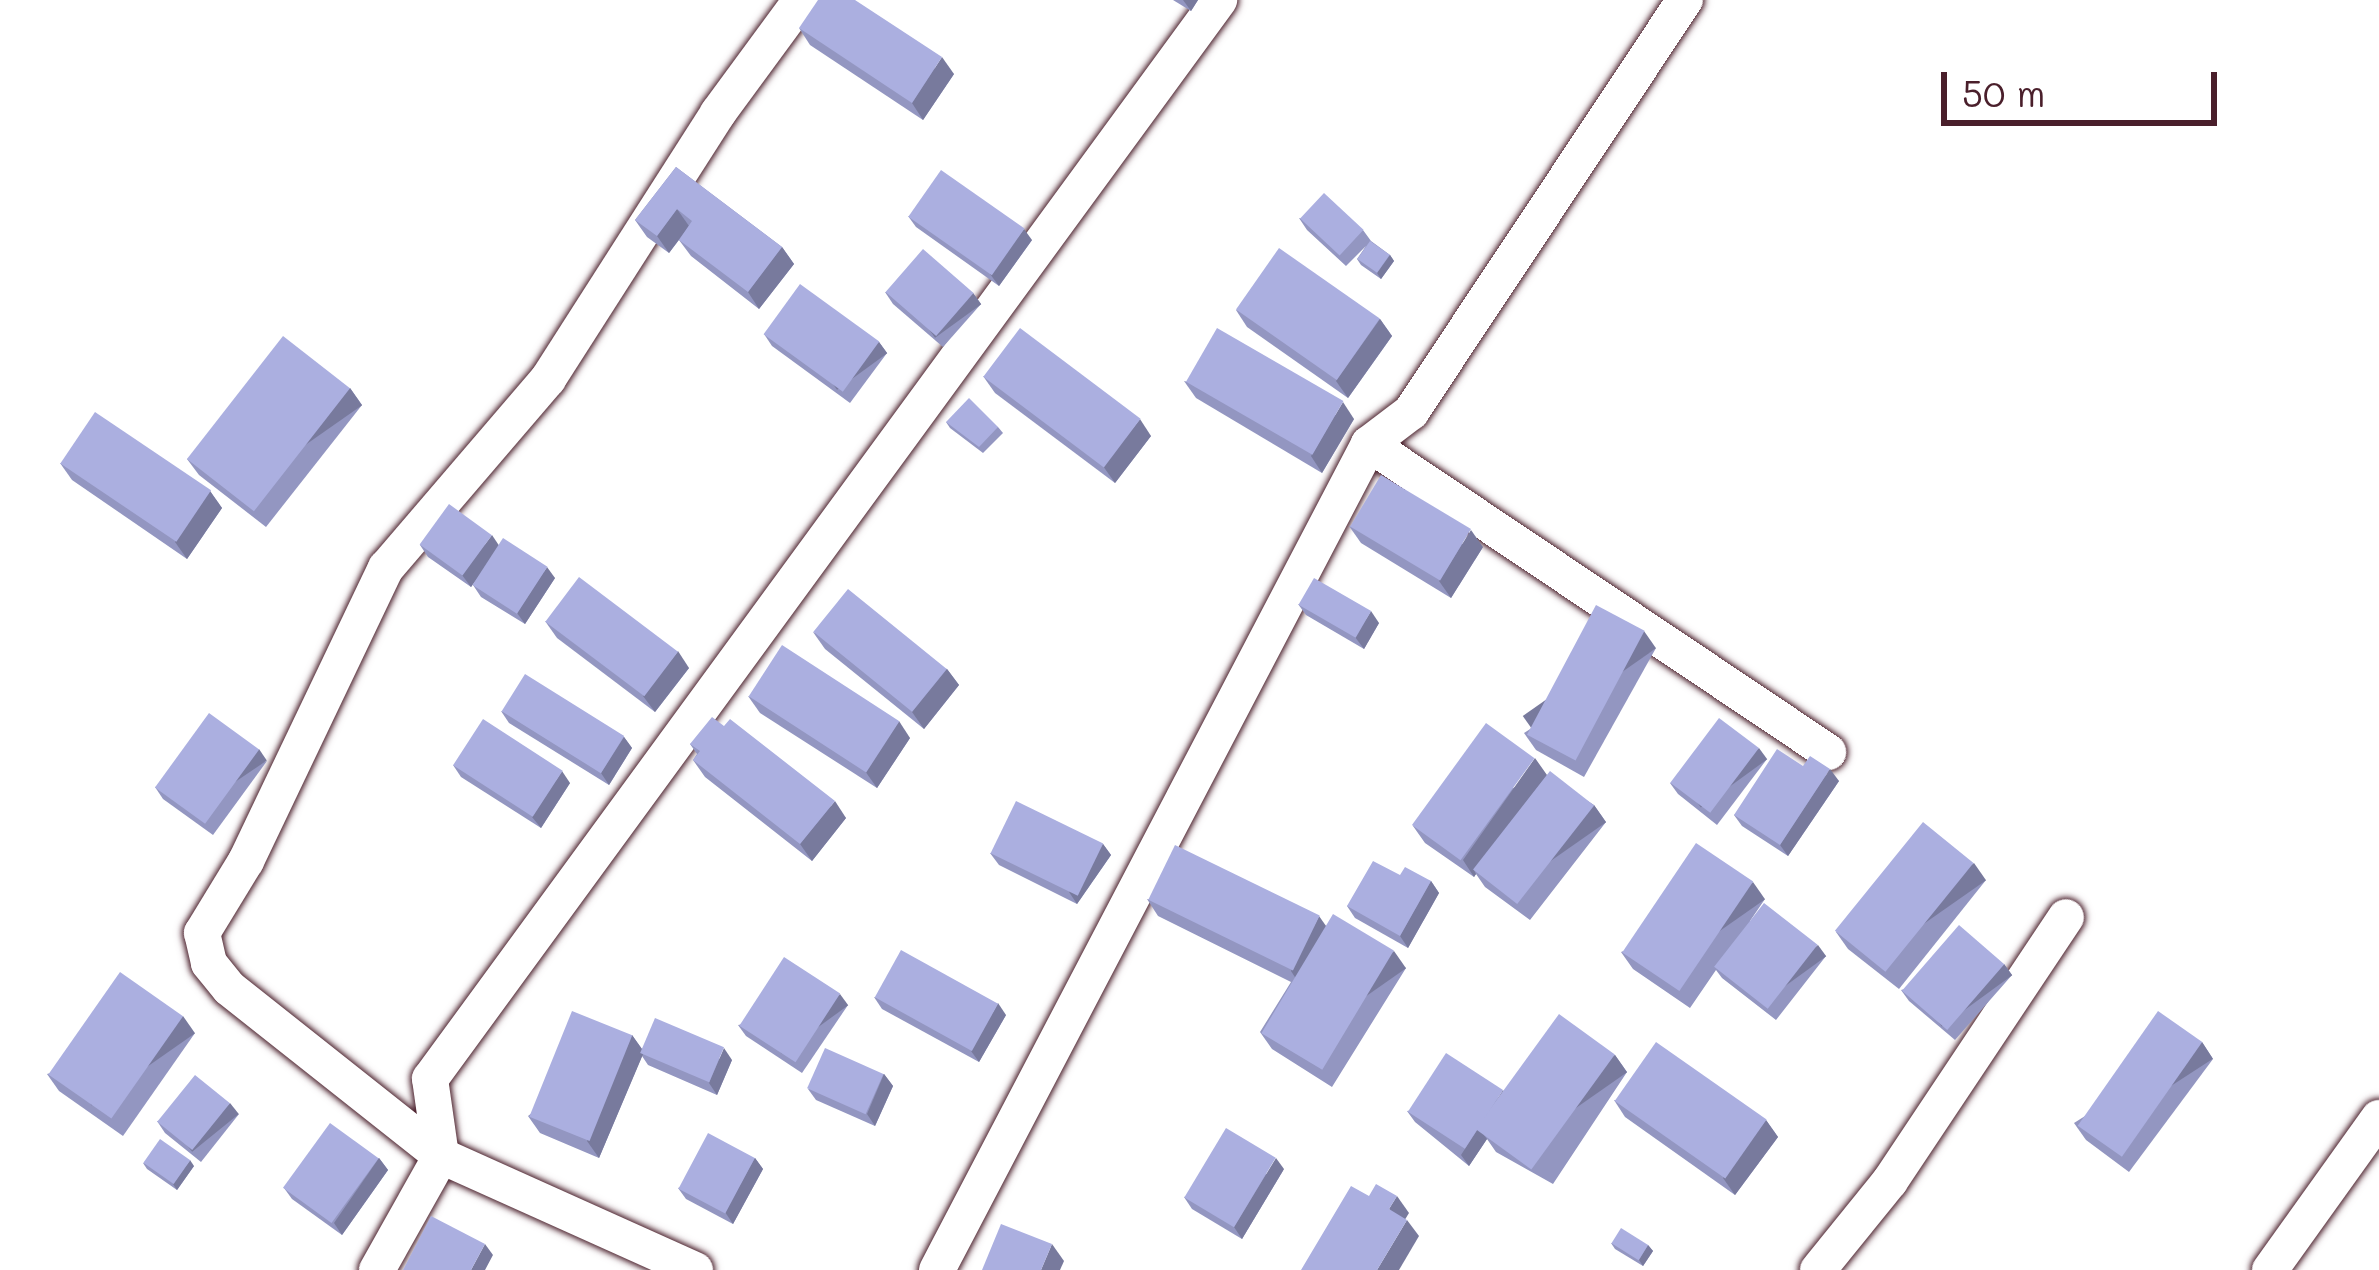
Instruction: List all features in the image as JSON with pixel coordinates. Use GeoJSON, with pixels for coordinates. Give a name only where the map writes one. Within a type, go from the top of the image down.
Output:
{"type":"FeatureCollection","features":[{"type":"Feature","properties":{"kind":"street"},"geometry":{"type":"LineString","coordinates":[[695,1270],[441,1156],[230,988],[208,963],[202,933],[246,861],[386,568],[548,379],[718,113],[801,0]]}},
{"type":"Feature","properties":{"kind":"street"},"geometry":{"type":"LineString","coordinates":[[377,1270],[441,1156],[430,1079],[1219,0]]}},
{"type":"Feature","properties":{"kind":"street"},"geometry":{"type":"LineString","coordinates":[[937,1270],[1370,444],[1411,412],[1684,0]]}},
{"type":"Feature","properties":{"kind":"street"},"geometry":{"type":"LineString","coordinates":[[1370,444],[1828,752]]}},
{"type":"Feature","properties":{"kind":"street"},"geometry":{"type":"LineString","coordinates":[[1818,1270],[1890,1181],[2066,917]]}},
{"type":"Feature","properties":{"kind":"street"},"geometry":{"type":"LineString","coordinates":[[2270,1270],[2379,1118]]}},
{"type":"Feature","properties":{"kind":"building"},"geometry":{"type":"Polygon","coordinates":[[[818,0],[855,0],[942,57],[912,103],[799,28],[818,0]]]}},
{"type":"Feature","properties":{"kind":"building"},"geometry":{"type":"Polygon","coordinates":[[[676,167],[782,247],[748,292],[679,240],[692,221],[677,209],[657,236],[635,220],[676,167]]]}},
{"type":"Feature","properties":{"kind":"building"},"geometry":{"type":"Polygon","coordinates":[[[941,170],[1025,229],[992,275],[908,217],[941,170]]]}},
{"type":"Feature","properties":{"kind":"building"},"geometry":{"type":"Polygon","coordinates":[[[1324,193],[1363,230],[1340,255],[1300,219],[1324,193]]]}},
{"type":"Feature","properties":{"kind":"building"},"geometry":{"type":"Polygon","coordinates":[[[1370,241],[1390,255],[1377,273],[1357,259],[1370,241]]]}},
{"type":"Feature","properties":{"kind":"building"},"geometry":{"type":"Polygon","coordinates":[[[1279,248],[1380,319],[1337,380],[1236,309],[1279,248]]]}},
{"type":"Feature","properties":{"kind":"building"},"geometry":{"type":"Polygon","coordinates":[[[923,249],[974,293],[936,336],[886,292],[923,249]]]}},
{"type":"Feature","properties":{"kind":"building"},"geometry":{"type":"Polygon","coordinates":[[[800,284],[879,342],[843,392],[764,334],[800,284]]]}},
{"type":"Feature","properties":{"kind":"building"},"geometry":{"type":"Polygon","coordinates":[[[1020,328],[1141,419],[1104,468],[983,377],[1020,328]]]}},
{"type":"Feature","properties":{"kind":"building"},"geometry":{"type":"Polygon","coordinates":[[[1217,328],[1343,401],[1312,455],[1186,382],[1217,328]]]}},
{"type":"Feature","properties":{"kind":"building"},"geometry":{"type":"Polygon","coordinates":[[[283,336],[350,388],[254,511],[187,459],[283,336]]]}},
{"type":"Feature","properties":{"kind":"building"},"geometry":{"type":"Polygon","coordinates":[[[969,398],[998,427],[979,447],[946,422],[969,398]]]}},
{"type":"Feature","properties":{"kind":"building"},"geometry":{"type":"Polygon","coordinates":[[[95,412],[211,490],[176,542],[60,463],[95,412]]]}},
{"type":"Feature","properties":{"kind":"building"},"geometry":{"type":"Polygon","coordinates":[[[1381,475],[1471,529],[1440,581],[1350,526],[1381,475]]]}},
{"type":"Feature","properties":{"kind":"building"},"geometry":{"type":"Polygon","coordinates":[[[449,504],[492,535],[462,576],[420,544],[449,504]]]}},
{"type":"Feature","properties":{"kind":"building"},"geometry":{"type":"Polygon","coordinates":[[[503,538],[547,567],[517,614],[473,585],[503,538]]]}},
{"type":"Feature","properties":{"kind":"building"},"geometry":{"type":"Polygon","coordinates":[[[579,577],[678,652],[644,696],[545,622],[579,577]]]}},
{"type":"Feature","properties":{"kind":"building"},"geometry":{"type":"Polygon","coordinates":[[[1314,578],[1371,611],[1356,638],[1298,605],[1314,578]]]}},
{"type":"Feature","properties":{"kind":"building"},"geometry":{"type":"Polygon","coordinates":[[[848,589],[947,669],[912,712],[813,632],[848,589]]]}},
{"type":"Feature","properties":{"kind":"building"},"geometry":{"type":"Polygon","coordinates":[[[1596,605],[1645,631],[1576,761],[1527,735],[1596,605]]]}},
{"type":"Feature","properties":{"kind":"building"},"geometry":{"type":"Polygon","coordinates":[[[782,645],[899,721],[866,772],[749,696],[782,645]]]}},
{"type":"Feature","properties":{"kind":"building"},"geometry":{"type":"Polygon","coordinates":[[[525,674],[624,736],[601,773],[502,711],[525,674]]]}},
{"type":"Feature","properties":{"kind":"building"},"geometry":{"type":"Polygon","coordinates":[[[209,713],[259,749],[205,824],[155,787],[209,713]]]}},
{"type":"Feature","properties":{"kind":"building"},"geometry":{"type":"Polygon","coordinates":[[[712,717],[724,726],[730,719],[835,801],[800,844],[693,760],[700,751],[690,744],[712,717]]]}},
{"type":"Feature","properties":{"kind":"building"},"geometry":{"type":"Polygon","coordinates":[[[1719,718],[1759,748],[1710,813],[1670,783],[1719,718]]]}},
{"type":"Feature","properties":{"kind":"building"},"geometry":{"type":"Polygon","coordinates":[[[483,719],[563,771],[533,817],[453,765],[483,719]]]}},
{"type":"Feature","properties":{"kind":"building"},"geometry":{"type":"Polygon","coordinates":[[[1486,723],[1535,758],[1460,860],[1412,825],[1486,723]]]}},
{"type":"Feature","properties":{"kind":"building"},"geometry":{"type":"Polygon","coordinates":[[[1777,749],[1803,766],[1810,756],[1830,769],[1780,845],[1734,815],[1777,749]]]}},
{"type":"Feature","properties":{"kind":"building"},"geometry":{"type":"Polygon","coordinates":[[[1550,771],[1594,805],[1517,904],[1473,870],[1550,771]]]}},
{"type":"Feature","properties":{"kind":"building"},"geometry":{"type":"Polygon","coordinates":[[[1016,801],[1103,844],[1078,896],[991,853],[1016,801]]]}},
{"type":"Feature","properties":{"kind":"building"},"geometry":{"type":"Polygon","coordinates":[[[1923,822],[1974,863],[1885,972],[1835,931],[1923,822]]]}},
{"type":"Feature","properties":{"kind":"building"},"geometry":{"type":"Polygon","coordinates":[[[1696,843],[1753,882],[1679,991],[1622,952],[1696,843]]]}},
{"type":"Feature","properties":{"kind":"building"},"geometry":{"type":"Polygon","coordinates":[[[1175,845],[1320,916],[1293,970],[1148,900],[1175,845]]]}},
{"type":"Feature","properties":{"kind":"building"},"geometry":{"type":"Polygon","coordinates":[[[1373,861],[1400,875],[1405,867],[1431,881],[1400,936],[1347,906],[1373,861]]]}},
{"type":"Feature","properties":{"kind":"building"},"geometry":{"type":"Polygon","coordinates":[[[1764,903],[1818,945],[1768,1009],[1714,967],[1764,903]]]}},
{"type":"Feature","properties":{"kind":"building"},"geometry":{"type":"Polygon","coordinates":[[[1333,914],[1394,951],[1322,1070],[1261,1033],[1333,914]]]}},
{"type":"Feature","properties":{"kind":"building"},"geometry":{"type":"Polygon","coordinates":[[[1959,925],[2004,964],[1947,1030],[1902,991],[1959,925]]]}},
{"type":"Feature","properties":{"kind":"building"},"geometry":{"type":"Polygon","coordinates":[[[901,950],[998,1004],[972,1051],[875,997],[901,950]]]}},
{"type":"Feature","properties":{"kind":"building"},"geometry":{"type":"Polygon","coordinates":[[[784,957],[840,993],[796,1062],[739,1026],[784,957]]]}},
{"type":"Feature","properties":{"kind":"building"},"geometry":{"type":"Polygon","coordinates":[[[120,972],[183,1016],[111,1119],[48,1074],[120,972]]]}},
{"type":"Feature","properties":{"kind":"building"},"geometry":{"type":"Polygon","coordinates":[[[572,1011],[632,1035],[590,1141],[529,1117],[572,1011]]]}},
{"type":"Feature","properties":{"kind":"building"},"geometry":{"type":"Polygon","coordinates":[[[2158,1011],[2202,1042],[2122,1157],[2078,1126],[2158,1011]]]}},
{"type":"Feature","properties":{"kind":"building"},"geometry":{"type":"Polygon","coordinates":[[[1559,1014],[1615,1055],[1531,1169],[1476,1129],[1559,1014]]]}},
{"type":"Feature","properties":{"kind":"building"},"geometry":{"type":"Polygon","coordinates":[[[655,1018],[724,1047],[709,1082],[640,1053],[655,1018]]]}},
{"type":"Feature","properties":{"kind":"building"},"geometry":{"type":"Polygon","coordinates":[[[1656,1042],[1767,1119],[1725,1178],[1615,1101],[1656,1042]]]}},
{"type":"Feature","properties":{"kind":"building"},"geometry":{"type":"Polygon","coordinates":[[[825,1048],[883,1074],[866,1114],[807,1088],[825,1048]]]}},
{"type":"Feature","properties":{"kind":"building"},"geometry":{"type":"Polygon","coordinates":[[[1446,1053],[1503,1090],[1465,1149],[1408,1112],[1446,1053]]]}},
{"type":"Feature","properties":{"kind":"building"},"geometry":{"type":"Polygon","coordinates":[[[195,1075],[230,1103],[192,1150],[157,1122],[195,1075]]]}},
{"type":"Feature","properties":{"kind":"building"},"geometry":{"type":"Polygon","coordinates":[[[330,1123],[379,1158],[332,1223],[283,1188],[330,1123]]]}},
{"type":"Feature","properties":{"kind":"building"},"geometry":{"type":"Polygon","coordinates":[[[1226,1128],[1276,1158],[1234,1227],[1184,1197],[1226,1128]]]}},
{"type":"Feature","properties":{"kind":"building"},"geometry":{"type":"Polygon","coordinates":[[[708,1133],[755,1158],[725,1214],[678,1189],[708,1133]]]}},
{"type":"Feature","properties":{"kind":"building"},"geometry":{"type":"Polygon","coordinates":[[[160,1139],[190,1160],[174,1184],[143,1163],[160,1139]]]}},
{"type":"Feature","properties":{"kind":"building"},"geometry":{"type":"Polygon","coordinates":[[[1376,1184],[1397,1196],[1389,1209],[1407,1220],[1377,1270],[1301,1270],[1351,1186],[1369,1196],[1376,1184]]]}},
{"type":"Feature","properties":{"kind":"building"},"geometry":{"type":"Polygon","coordinates":[[[431,1216],[485,1244],[471,1270],[403,1270],[431,1216]]]}},
{"type":"Feature","properties":{"kind":"building"},"geometry":{"type":"Polygon","coordinates":[[[1001,1224],[1052,1244],[1041,1270],[982,1270],[1001,1224]]]}},
{"type":"Feature","properties":{"kind":"building"},"geometry":{"type":"Polygon","coordinates":[[[1621,1228],[1648,1245],[1639,1260],[1611,1243],[1621,1228]]]}}]}
